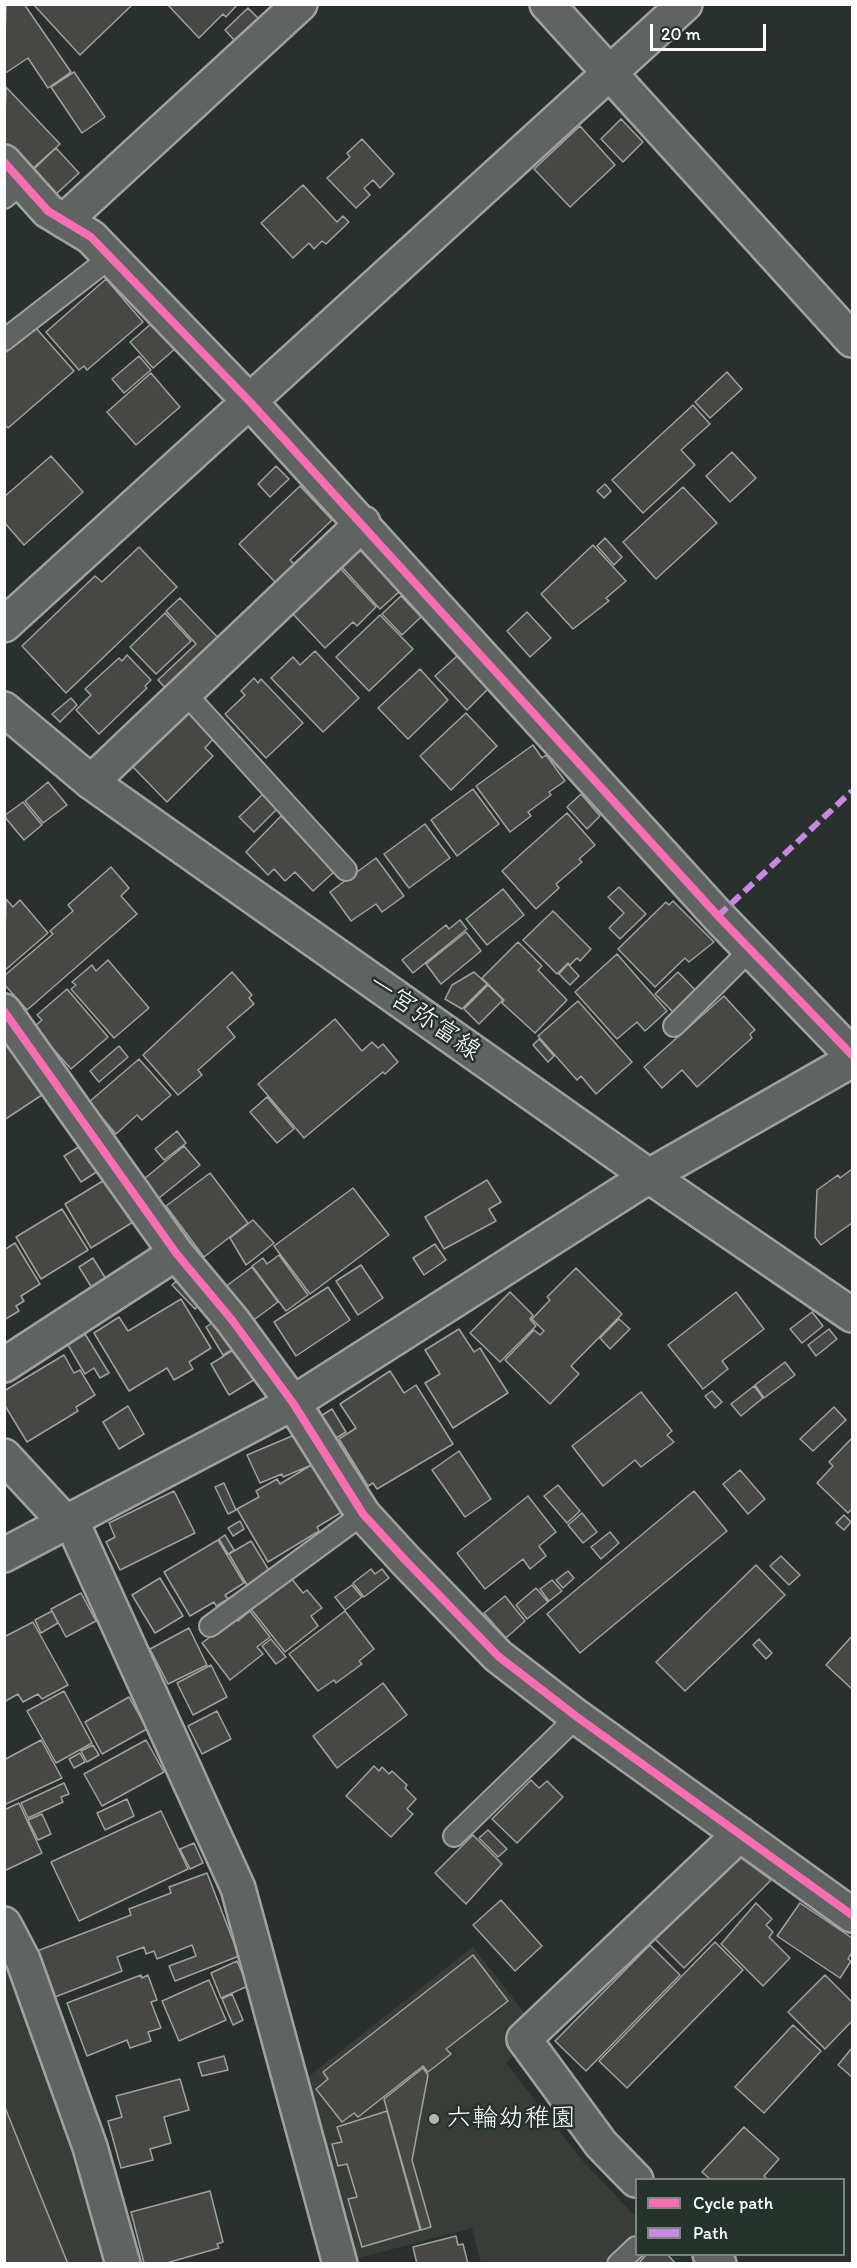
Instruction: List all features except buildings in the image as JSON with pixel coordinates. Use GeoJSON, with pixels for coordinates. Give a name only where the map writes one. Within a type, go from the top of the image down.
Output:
{"type":"FeatureCollection","features":[{"type":"Feature","properties":{"kind":"street"},"geometry":{"type":"LineString","coordinates":[[547,4],[852,340]]}},
{"type":"Feature","properties":{"kind":"street"},"geometry":{"type":"LineString","coordinates":[[4,625],[685,4]]}},
{"type":"Feature","properties":{"kind":"street"},"geometry":{"type":"LineString","coordinates":[[64,221],[286,9]]}},
{"type":"Feature","properties":{"kind":"street"},"geometry":{"type":"LineString","coordinates":[[11,181],[48,211],[91,237],[111,257],[363,524],[751,949],[852,1055]]}},
{"type":"Feature","properties":{"kind":"street"},"geometry":{"type":"LineString","coordinates":[[92,782],[363,524]]}},
{"type":"Feature","properties":{"kind":"street","name":"一宮弥富線"},"geometry":{"type":"LineString","coordinates":[[4,709],[92,782],[649,1176],[852,1315]]}},
{"type":"Feature","properties":{"kind":"street"},"geometry":{"type":"LineString","coordinates":[[4,1011],[176,1253],[232,1320],[292,1403],[363,1514],[498,1656],[577,1717],[852,1915]]}},
{"type":"Feature","properties":{"kind":"street"},"geometry":{"type":"LineString","coordinates":[[4,1555],[292,1403],[649,1176],[852,1060]]}},
{"type":"Feature","properties":{"kind":"street"},"geometry":{"type":"LineString","coordinates":[[4,1365],[176,1253]]}},
{"type":"Feature","properties":{"kind":"street"},"geometry":{"type":"LineString","coordinates":[[4,1456],[69,1521],[238,1888],[340,2264]]}},
{"type":"Feature","properties":{"kind":"street"},"geometry":{"type":"LineString","coordinates":[[635,2179],[601,2144],[524,2039],[740,1834]]}},
{"type":"Feature","properties":{"kind":"street"},"geometry":{"type":"LineString","coordinates":[[4,1924],[23,1960],[90,2147],[123,2264]]}},
{"type":"Feature","properties":{"kind":"lane"},"geometry":{"type":"LineString","coordinates":[[4,340],[111,257]]}},
{"type":"Feature","properties":{"kind":"lane"},"geometry":{"type":"LineString","coordinates":[[185,693],[346,870]]}},
{"type":"Feature","properties":{"kind":"lane"},"geometry":{"type":"LineString","coordinates":[[674,1026],[751,949]]}},
{"type":"Feature","properties":{"kind":"lane"},"geometry":{"type":"LineString","coordinates":[[210,1626],[363,1514]]}},
{"type":"Feature","properties":{"kind":"lane"},"geometry":{"type":"LineString","coordinates":[[454,1836],[577,1717]]}},
{"type":"Feature","properties":{"kind":"lane"},"geometry":{"type":"LineString","coordinates":[[618,2264],[635,2248]]}},
{"type":"Feature","properties":{"kind":"shaded area","name":"六輪幼稚園"},"geometry":{"type":"Polygon","coordinates":[[[473,1947],[526,2015],[508,2031],[522,2049],[506,2063],[582,2160],[635,2216],[635,2234],[603,2263],[481,2263],[472,2228],[355,2259],[308,2077],[473,1947]]]}},
{"type":"Feature","properties":{"kind":"shaded area"},"geometry":{"type":"Polygon","coordinates":[[[4,1958],[70,2135],[108,2263],[5,2263],[4,1958]]]}},
{"type":"Feature","properties":{"kind":"marked path"},"geometry":{"type":"LineString","coordinates":[[718,916],[852,791]]}},
{"type":"Feature","properties":{"kind":"cycle path"},"geometry":{"type":"LineString","coordinates":[[4,162],[48,211],[91,237],[251,403],[718,916],[852,1055]]}},
{"type":"Feature","properties":{"kind":"cycle path"},"geometry":{"type":"LineString","coordinates":[[4,1011],[176,1253],[232,1320],[293,1403],[363,1514],[406,1561],[498,1656],[577,1717],[852,1915]]}},
{"type":"Feature","properties":{"kind":"place","name":"六輪幼稚園"},"geometry":{"type":"Point","coordinates":[434,2119]}}]}
